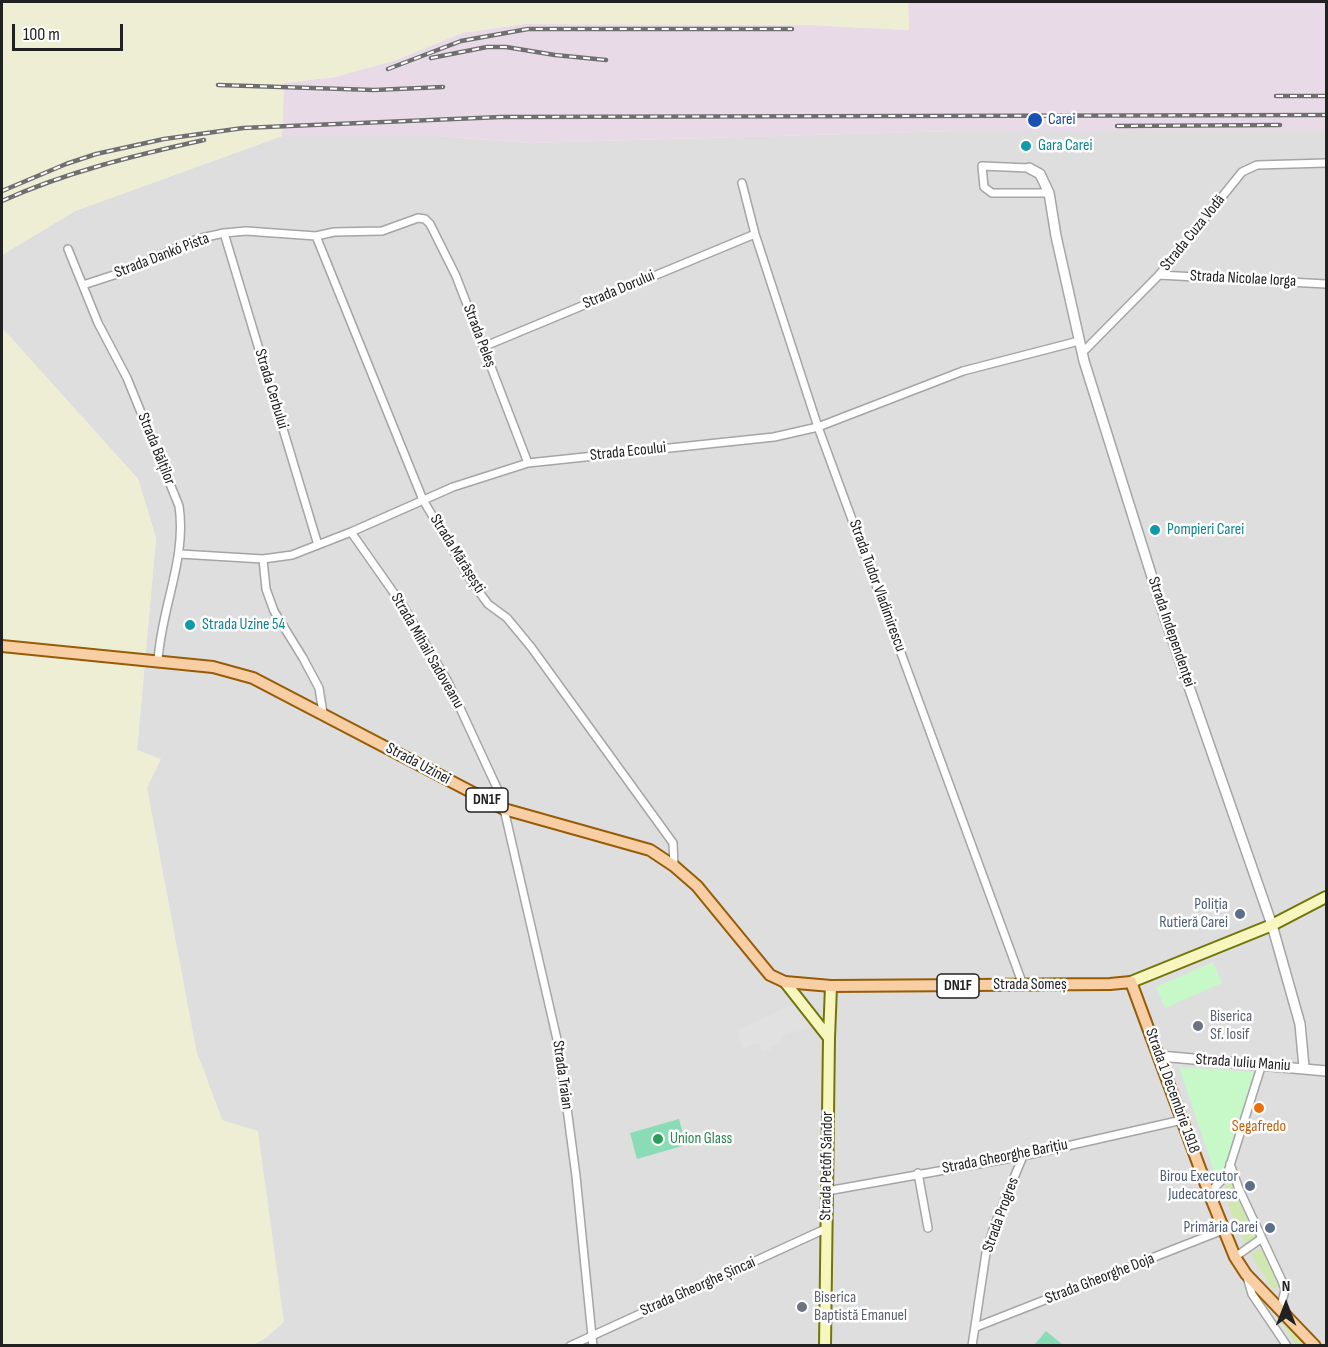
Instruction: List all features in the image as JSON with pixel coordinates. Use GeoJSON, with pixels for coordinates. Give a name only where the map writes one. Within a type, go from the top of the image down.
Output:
{"type":"FeatureCollection","features":[{"type":"Feature","properties":{"kind":"main road","name":"Strada Uzinei"},"geometry":{"type":"LineString","coordinates":[[2,646],[213,667],[253,678],[504,809],[650,850],[674,866],[697,886],[770,975],[785,981]]}},
{"type":"Feature","properties":{"kind":"main road"},"geometry":{"type":"LineString","coordinates":[[1131,982],[1272,925],[1326,897]]}},
{"type":"Feature","properties":{"kind":"main road"},"geometry":{"type":"LineString","coordinates":[[785,981],[828,1038]]}},
{"type":"Feature","properties":{"kind":"main road","name":"Strada Someș"},"geometry":{"type":"LineString","coordinates":[[785,981],[831,986],[1131,982]]}},
{"type":"Feature","properties":{"kind":"main road","name":"Strada 1 Decembrie 1918"},"geometry":{"type":"LineString","coordinates":[[1131,982],[1235,1257],[1246,1274],[1315,1346]]}},
{"type":"Feature","properties":{"kind":"main road","name":"Strada Petőfi Sándor"},"geometry":{"type":"LineString","coordinates":[[825,1346],[828,1038],[831,986]]}},
{"type":"Feature","properties":{"kind":"street","name":"Strada Cuza Vodă"},"geometry":{"type":"LineString","coordinates":[[1082,353],[1159,275],[1242,172],[1257,165],[1326,163]]}},
{"type":"Feature","properties":{"kind":"street","name":"Strada Independenței"},"geometry":{"type":"LineString","coordinates":[[1049,192],[993,193],[984,187],[982,166],[1029,168],[1040,174],[1049,192],[1056,236],[1082,353],[1163,612],[1272,925],[1300,1024],[1304,1067]]}},
{"type":"Feature","properties":{"kind":"street","name":"Strada Tudor Vladimirescu"},"geometry":{"type":"LineString","coordinates":[[742,183],[755,234],[818,427],[1023,985]]}},
{"type":"Feature","properties":{"kind":"street","name":"Strada Dankó Pista"},"geometry":{"type":"LineString","coordinates":[[83,285],[117,274],[197,239],[224,233],[246,231],[316,236],[334,232],[382,231],[418,218]]}},
{"type":"Feature","properties":{"kind":"street","name":"Strada Peleș"},"geometry":{"type":"LineString","coordinates":[[418,218],[425,219],[450,266],[528,463]]}},
{"type":"Feature","properties":{"kind":"street","name":"Strada Cerbului"},"geometry":{"type":"LineString","coordinates":[[224,233],[318,545]]}},
{"type":"Feature","properties":{"kind":"street","name":"Strada Dorului"},"geometry":{"type":"LineString","coordinates":[[483,347],[755,234]]}},
{"type":"Feature","properties":{"kind":"street","name":"Strada Mărășești"},"geometry":{"type":"LineString","coordinates":[[316,236],[423,500],[472,582],[488,604],[507,618],[531,647],[673,843],[674,866]]}},
{"type":"Feature","properties":{"kind":"street","name":"Strada Bălților"},"geometry":{"type":"LineString","coordinates":[[68,249],[98,323],[131,388],[179,506],[182,524],[180,554],[159,640],[158,661]]}},
{"type":"Feature","properties":{"kind":"street","name":"Strada Nicolae Iorga"},"geometry":{"type":"LineString","coordinates":[[1159,275],[1326,284]]}},
{"type":"Feature","properties":{"kind":"street","name":"Strada Ecoului"},"geometry":{"type":"LineString","coordinates":[[180,554],[263,559],[292,555],[453,487],[528,463],[774,437],[818,427],[963,371],[1079,341]]}},
{"type":"Feature","properties":{"kind":"street","name":"Strada Mihail Sadoveanu"},"geometry":{"type":"LineString","coordinates":[[351,532],[403,606],[448,682],[497,788],[504,809]]}},
{"type":"Feature","properties":{"kind":"street"},"geometry":{"type":"LineString","coordinates":[[263,559],[266,589],[274,611],[303,657],[319,688],[323,713]]}},
{"type":"Feature","properties":{"kind":"street","name":"Strada Traian"},"geometry":{"type":"LineString","coordinates":[[504,809],[560,1048],[594,1346]]}},
{"type":"Feature","properties":{"kind":"street","name":"Strada Iuliu Maniu"},"geometry":{"type":"LineString","coordinates":[[1160,1056],[1304,1067],[1326,1071]]}},
{"type":"Feature","properties":{"kind":"street"},"geometry":{"type":"LineString","coordinates":[[1209,1193],[1227,1175],[1262,1064]]}},
{"type":"Feature","properties":{"kind":"street","name":"Strada Gheorghe Barițiu"},"geometry":{"type":"LineString","coordinates":[[827,1191],[1023,1156],[1182,1120]]}},
{"type":"Feature","properties":{"kind":"street","name":"Strada Progres"},"geometry":{"type":"LineString","coordinates":[[972,1346],[986,1252],[1023,1156]]}},
{"type":"Feature","properties":{"kind":"street"},"geometry":{"type":"LineString","coordinates":[[1230,1164],[1239,1189],[1282,1281],[1285,1290],[1280,1310]]}},
{"type":"Feature","properties":{"kind":"street"},"geometry":{"type":"LineString","coordinates":[[918,1173],[928,1228]]}},
{"type":"Feature","properties":{"kind":"street","name":"Strada Gheorghe Șincai"},"geometry":{"type":"LineString","coordinates":[[570,1346],[825,1229]]}},
{"type":"Feature","properties":{"kind":"street","name":"Strada Gheorghe Doja"},"geometry":{"type":"LineString","coordinates":[[976,1327],[1223,1230]]}},
{"type":"Feature","properties":{"kind":"street"},"geometry":{"type":"LineString","coordinates":[[1235,1257],[1262,1238]]}},
{"type":"Feature","properties":{"kind":"street"},"geometry":{"type":"LineString","coordinates":[[1246,1274],[1252,1294],[1287,1346]]}},
{"type":"Feature","properties":{"kind":"shaded area"},"geometry":{"type":"Polygon","coordinates":[[[908,2],[1326,2],[1326,131],[955,131],[528,143],[438,136],[282,136],[284,83],[335,77],[396,60],[462,33],[524,24],[811,25],[909,30],[908,2]]]}},
{"type":"Feature","properties":{"kind":"shaded area"},"geometry":{"type":"Polygon","coordinates":[[[955,131],[1326,131],[1326,1345],[253,1345],[267,1337],[222,1120],[196,1050],[147,788],[137,750],[156,538],[138,479],[2,328],[2,255],[75,211],[282,136],[438,136],[528,143],[955,131]]]}},
{"type":"Feature","properties":{"kind":"shaded area"},"geometry":{"type":"Polygon","coordinates":[[[796,1003],[811,1027],[781,1036],[782,1042],[762,1052],[759,1043],[743,1048],[737,1030],[796,1003]]]}},
{"type":"Feature","properties":{"kind":"green space"},"geometry":{"type":"Polygon","coordinates":[[[2,2],[908,2],[909,30],[811,25],[524,24],[462,33],[396,60],[335,77],[284,83],[282,136],[75,211],[2,255],[2,2]]]}},
{"type":"Feature","properties":{"kind":"green space"},"geometry":{"type":"Polygon","coordinates":[[[2,328],[138,479],[156,538],[137,750],[161,759],[147,788],[196,1050],[222,1120],[258,1131],[284,1322],[267,1337],[253,1345],[2,1345],[2,328]]]}},
{"type":"Feature","properties":{"kind":"green space"},"geometry":{"type":"Polygon","coordinates":[[[1213,962],[1222,983],[1165,1008],[1156,987],[1213,962]]]}},
{"type":"Feature","properties":{"kind":"green space"},"geometry":{"type":"Polygon","coordinates":[[[1179,1067],[1254,1072],[1226,1164],[1217,1180],[1179,1067]]]}},
{"type":"Feature","properties":{"kind":"green space","name":"Union Glass"},"geometry":{"type":"Polygon","coordinates":[[[679,1119],[686,1145],[637,1159],[630,1133],[679,1119]]]}},
{"type":"Feature","properties":{"kind":"green space"},"geometry":{"type":"Polygon","coordinates":[[[1232,1172],[1233,1189],[1257,1240],[1246,1245],[1227,1198],[1227,1180],[1232,1172]]]}},
{"type":"Feature","properties":{"kind":"green space"},"geometry":{"type":"Polygon","coordinates":[[[1260,1248],[1282,1284],[1273,1290],[1251,1254],[1260,1248]]]}},
{"type":"Feature","properties":{"kind":"green space"},"geometry":{"type":"Polygon","coordinates":[[[1265,1299],[1306,1345],[1296,1345],[1265,1299]]]}},
{"type":"Feature","properties":{"kind":"green space"},"geometry":{"type":"Polygon","coordinates":[[[1046,1331],[1063,1345],[1036,1345],[1046,1331]]]}},
{"type":"Feature","properties":{"kind":"railway"},"geometry":{"type":"LineString","coordinates":[[388,69],[461,41],[528,29],[792,29]]}},
{"type":"Feature","properties":{"kind":"railway"},"geometry":{"type":"LineString","coordinates":[[431,58],[487,47],[506,47],[606,60]]}},
{"type":"Feature","properties":{"kind":"railway"},"geometry":{"type":"LineString","coordinates":[[218,85],[374,90],[443,87]]}},
{"type":"Feature","properties":{"kind":"railway"},"geometry":{"type":"LineString","coordinates":[[1276,96],[1326,96]]}},
{"type":"Feature","properties":{"kind":"railway"},"geometry":{"type":"LineString","coordinates":[[2,191],[96,154],[164,139],[243,128],[501,117],[1326,115]]}},
{"type":"Feature","properties":{"kind":"railway"},"geometry":{"type":"LineString","coordinates":[[1117,126],[1280,125]]}},
{"type":"Feature","properties":{"kind":"railway"},"geometry":{"type":"LineString","coordinates":[[2,201],[76,173],[204,140]]}},
{"type":"Feature","properties":{"kind":"place","name":"Carei"},"geometry":{"type":"Point","coordinates":[1035,120]}},
{"type":"Feature","properties":{"kind":"place","name":"Gara Carei"},"geometry":{"type":"Point","coordinates":[1026,146]}},
{"type":"Feature","properties":{"kind":"place","name":"Pompieri Carei"},"geometry":{"type":"Point","coordinates":[1155,530]}},
{"type":"Feature","properties":{"kind":"place","name":"Strada Uzine 54"},"geometry":{"type":"Point","coordinates":[190,625]}},
{"type":"Feature","properties":{"kind":"place","name":"Poliția Rutieră Carei"},"geometry":{"type":"Point","coordinates":[1240,914]}},
{"type":"Feature","properties":{"kind":"place","name":"Biserica Sf. Iosif"},"geometry":{"type":"Point","coordinates":[1198,1026]}},
{"type":"Feature","properties":{"kind":"place","name":"Segafredo"},"geometry":{"type":"Point","coordinates":[1259,1108]}},
{"type":"Feature","properties":{"kind":"place","name":"Union Glass"},"geometry":{"type":"Point","coordinates":[658,1139]}},
{"type":"Feature","properties":{"kind":"place","name":"Birou Executor Judecatoresc"},"geometry":{"type":"Point","coordinates":[1250,1186]}},
{"type":"Feature","properties":{"kind":"place","name":"Primăria Carei"},"geometry":{"type":"Point","coordinates":[1270,1228]}},
{"type":"Feature","properties":{"kind":"place","name":"Biserica Baptistă Emanuel"},"geometry":{"type":"Point","coordinates":[802,1307]}}]}
